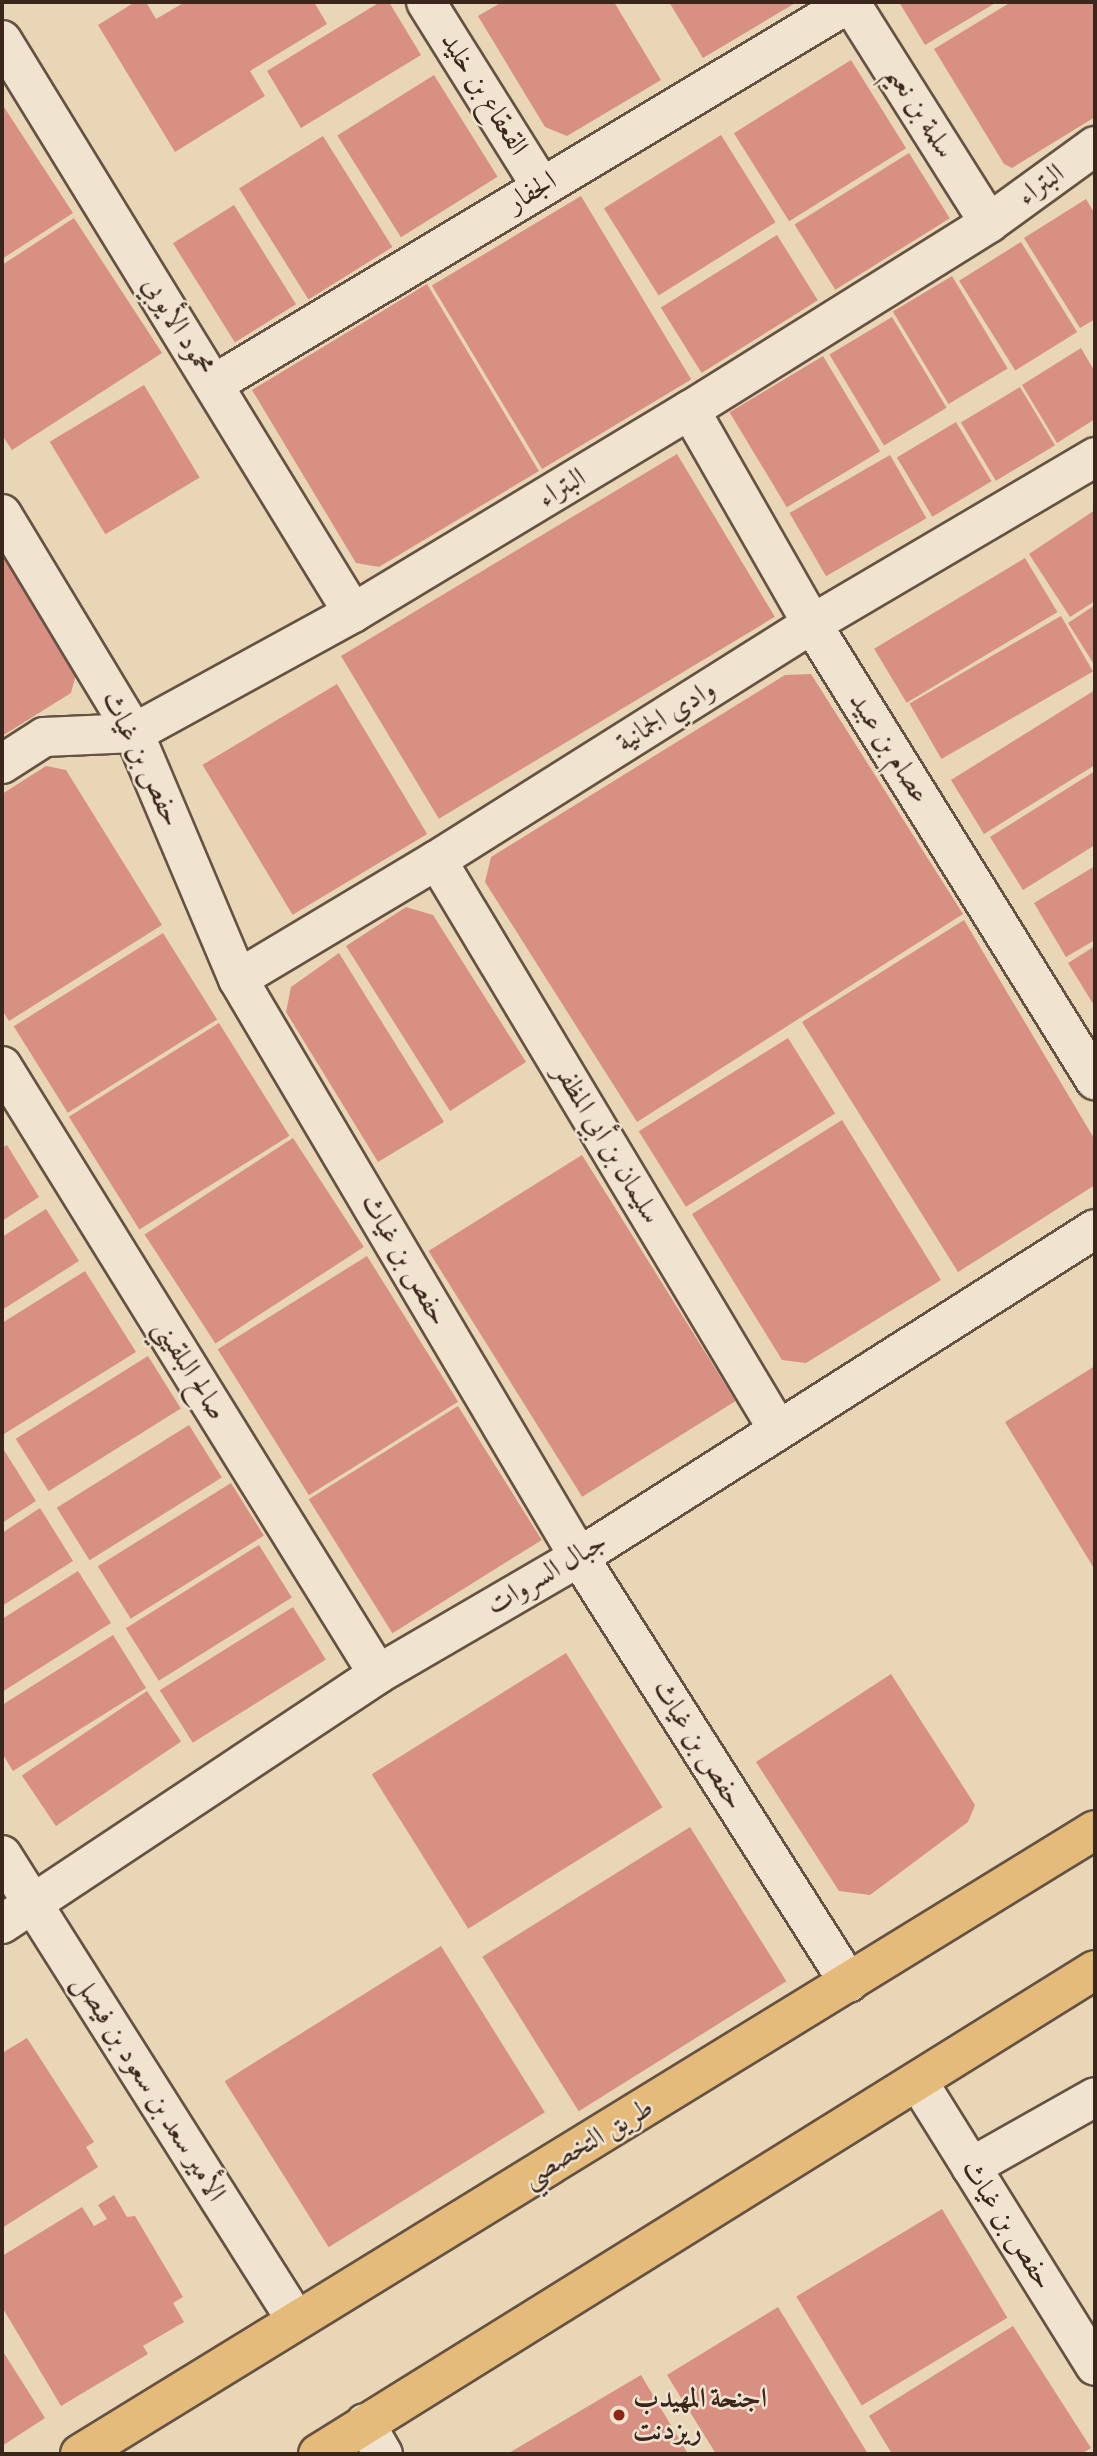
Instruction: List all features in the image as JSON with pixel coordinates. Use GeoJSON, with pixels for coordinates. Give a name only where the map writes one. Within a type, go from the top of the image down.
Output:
{"type":"FeatureCollection","features":[{"type":"Feature","properties":{"kind":"main road","name":"طريق التخصصي"},"geometry":{"type":"LineString","coordinates":[[80,2454],[1095,1830]]}},
{"type":"Feature","properties":{"kind":"main road"},"geometry":{"type":"LineString","coordinates":[[318,2454],[374,2439],[947,2062],[1095,1970]]}},
{"type":"Feature","properties":{"kind":"street","name":"القعقاع بن خليد"},"geometry":{"type":"LineString","coordinates":[[426,2],[541,186]]}},
{"type":"Feature","properties":{"kind":"street","name":"الجفار"},"geometry":{"type":"LineString","coordinates":[[214,384],[851,2]]}},
{"type":"Feature","properties":{"kind":"street","name":"سلمة بن نعيم"},"geometry":{"type":"LineString","coordinates":[[851,2],[989,223]]}},
{"type":"Feature","properties":{"kind":"street","name":"محمود الأيوبي"},"geometry":{"type":"LineString","coordinates":[[2,40],[353,614]]}},
{"type":"Feature","properties":{"kind":"street","name":"البتراء"},"geometry":{"type":"LineString","coordinates":[[2,764],[44,737],[134,733],[353,614],[690,410],[989,223],[1095,146]]}},
{"type":"Feature","properties":{"kind":"street","name":"عصام بن عبيد"},"geometry":{"type":"LineString","coordinates":[[690,410],[812,624],[1095,1080]]}},
{"type":"Feature","properties":{"kind":"street","name":"وادي الجمانية"},"geometry":{"type":"LineString","coordinates":[[238,979],[437,860],[812,624],[1095,457]]}},
{"type":"Feature","properties":{"kind":"street","name":"حفص بن غياث"},"geometry":{"type":"LineString","coordinates":[[2,514],[134,733],[238,979],[579,1557],[849,1983]]}},
{"type":"Feature","properties":{"kind":"street","name":"سليمان بن أبي المظفر"},"geometry":{"type":"LineString","coordinates":[[437,860],[777,1428]]}},
{"type":"Feature","properties":{"kind":"street","name":"صالح البلقيني"},"geometry":{"type":"LineString","coordinates":[[2,1066],[378,1674]]}},
{"type":"Feature","properties":{"kind":"street","name":"جبال السروات"},"geometry":{"type":"LineString","coordinates":[[17,1914],[378,1674],[579,1557],[777,1428],[1095,1229]]}},
{"type":"Feature","properties":{"kind":"street","name":"الأمير سعد بن سعود بن فيصل"},"geometry":{"type":"LineString","coordinates":[[2,1855],[17,1914],[296,2320]]}},
{"type":"Feature","properties":{"kind":"street","name":"حفص بن غياث"},"geometry":{"type":"LineString","coordinates":[[919,2082],[1095,2366]]}},
{"type":"Feature","properties":{"kind":"street"},"geometry":{"type":"LineString","coordinates":[[971,2166],[1095,2097]]}},
{"type":"Feature","properties":{"kind":"building"},"geometry":{"type":"Polygon","coordinates":[[[135,2],[146,2],[156,19],[185,2],[314,2],[327,24],[250,71],[265,96],[175,152],[98,25],[135,2]]]}},
{"type":"Feature","properties":{"kind":"building"},"geometry":{"type":"Polygon","coordinates":[[[380,2],[389,2],[421,55],[301,128],[267,71],[380,2]]]}},
{"type":"Feature","properties":{"kind":"building"},"geometry":{"type":"Polygon","coordinates":[[[502,2],[614,2],[661,80],[567,136],[545,127],[478,16],[502,2]]]}},
{"type":"Feature","properties":{"kind":"building"},"geometry":{"type":"Polygon","coordinates":[[[669,2],[797,2],[703,58],[669,2]]]}},
{"type":"Feature","properties":{"kind":"building"},"geometry":{"type":"Polygon","coordinates":[[[899,2],[997,2],[925,45],[899,2]]]}},
{"type":"Feature","properties":{"kind":"building"},"geometry":{"type":"Polygon","coordinates":[[[1011,2],[1095,2],[1095,117],[1012,168],[1004,164],[934,49],[1011,2]]]}},
{"type":"Feature","properties":{"kind":"building"},"geometry":{"type":"Polygon","coordinates":[[[851,60],[906,148],[789,221],[734,133],[851,60]]]}},
{"type":"Feature","properties":{"kind":"building"},"geometry":{"type":"Polygon","coordinates":[[[434,75],[498,177],[401,237],[337,135],[434,75]]]}},
{"type":"Feature","properties":{"kind":"building"},"geometry":{"type":"Polygon","coordinates":[[[2,104],[73,213],[2,259],[2,104]]]}},
{"type":"Feature","properties":{"kind":"building"},"geometry":{"type":"Polygon","coordinates":[[[721,135],[776,222],[659,295],[604,208],[721,135]]]}},
{"type":"Feature","properties":{"kind":"building"},"geometry":{"type":"Polygon","coordinates":[[[323,136],[392,247],[308,300],[239,188],[323,136]]]}},
{"type":"Feature","properties":{"kind":"building"},"geometry":{"type":"Polygon","coordinates":[[[909,153],[950,218],[835,290],[795,225],[909,153]]]}},
{"type":"Feature","properties":{"kind":"building"},"geometry":{"type":"Polygon","coordinates":[[[581,196],[691,379],[542,469],[432,286],[581,196]]]}},
{"type":"Feature","properties":{"kind":"building"},"geometry":{"type":"Polygon","coordinates":[[[1086,199],[1095,214],[1095,319],[1080,328],[1024,238],[1086,199]]]}},
{"type":"Feature","properties":{"kind":"building"},"geometry":{"type":"Polygon","coordinates":[[[234,205],[296,304],[235,342],[173,243],[234,205]]]}},
{"type":"Feature","properties":{"kind":"building"},"geometry":{"type":"Polygon","coordinates":[[[74,218],[162,353],[12,450],[2,435],[2,265],[74,218]]]}},
{"type":"Feature","properties":{"kind":"building"},"geometry":{"type":"Polygon","coordinates":[[[777,235],[818,300],[702,373],[661,308],[777,235]]]}},
{"type":"Feature","properties":{"kind":"building"},"geometry":{"type":"Polygon","coordinates":[[[1021,242],[1077,332],[1015,371],[959,281],[1021,242]]]}},
{"type":"Feature","properties":{"kind":"building"},"geometry":{"type":"Polygon","coordinates":[[[952,276],[1008,369],[948,404],[893,312],[952,276]]]}},
{"type":"Feature","properties":{"kind":"building"},"geometry":{"type":"Polygon","coordinates":[[[427,284],[539,471],[379,567],[356,563],[252,390],[427,284]]]}},
{"type":"Feature","properties":{"kind":"building"},"geometry":{"type":"Polygon","coordinates":[[[892,317],[947,408],[884,445],[829,355],[892,317]]]}},
{"type":"Feature","properties":{"kind":"building"},"geometry":{"type":"Polygon","coordinates":[[[1081,348],[1095,372],[1095,419],[1057,443],[1022,385],[1081,348]]]}},
{"type":"Feature","properties":{"kind":"building"},"geometry":{"type":"Polygon","coordinates":[[[823,356],[880,451],[787,507],[730,412],[823,356]]]}},
{"type":"Feature","properties":{"kind":"building"},"geometry":{"type":"Polygon","coordinates":[[[144,385],[200,478],[105,534],[50,442],[144,385]]]}},
{"type":"Feature","properties":{"kind":"building"},"geometry":{"type":"Polygon","coordinates":[[[1020,387],[1055,445],[996,481],[961,423],[1020,387]]]}},
{"type":"Feature","properties":{"kind":"building"},"geometry":{"type":"Polygon","coordinates":[[[956,422],[992,481],[932,517],[897,458],[956,422]]]}},
{"type":"Feature","properties":{"kind":"building"},"geometry":{"type":"Polygon","coordinates":[[[677,454],[775,617],[439,819],[341,656],[677,454]]]}},
{"type":"Feature","properties":{"kind":"building"},"geometry":{"type":"Polygon","coordinates":[[[890,455],[926,518],[826,576],[790,513],[890,455]]]}},
{"type":"Feature","properties":{"kind":"building"},"geometry":{"type":"Polygon","coordinates":[[[1095,510],[1095,601],[1070,617],[1029,554],[1095,510]]]}},
{"type":"Feature","properties":{"kind":"building"},"geometry":{"type":"Polygon","coordinates":[[[2,547],[76,674],[71,693],[2,736],[2,547]]]}},
{"type":"Feature","properties":{"kind":"building"},"geometry":{"type":"Polygon","coordinates":[[[1025,558],[1057,612],[907,703],[874,649],[1025,558]]]}},
{"type":"Feature","properties":{"kind":"building"},"geometry":{"type":"Polygon","coordinates":[[[1095,605],[1095,666],[1068,623],[1095,605]]]}},
{"type":"Feature","properties":{"kind":"building"},"geometry":{"type":"Polygon","coordinates":[[[1061,616],[1093,671],[941,759],[909,704],[1061,616]]]}},
{"type":"Feature","properties":{"kind":"building"},"geometry":{"type":"Polygon","coordinates":[[[811,674],[963,914],[637,1122],[485,882],[491,857],[785,675],[811,674]]]}},
{"type":"Feature","properties":{"kind":"building"},"geometry":{"type":"Polygon","coordinates":[[[337,684],[427,834],[293,915],[202,765],[337,684]]]}},
{"type":"Feature","properties":{"kind":"building"},"geometry":{"type":"Polygon","coordinates":[[[1095,690],[1095,765],[984,834],[951,780],[1095,690]]]}},
{"type":"Feature","properties":{"kind":"building"},"geometry":{"type":"Polygon","coordinates":[[[46,766],[66,770],[162,925],[9,1021],[2,1010],[2,794],[46,766]]]}},
{"type":"Feature","properties":{"kind":"building"},"geometry":{"type":"Polygon","coordinates":[[[1095,771],[1095,845],[1023,890],[990,837],[1095,771]]]}},
{"type":"Feature","properties":{"kind":"building"},"geometry":{"type":"Polygon","coordinates":[[[1095,866],[1095,940],[1066,957],[1034,903],[1095,866]]]}},
{"type":"Feature","properties":{"kind":"building"},"geometry":{"type":"Polygon","coordinates":[[[406,907],[433,915],[526,1062],[450,1111],[346,946],[406,907]]]}},
{"type":"Feature","properties":{"kind":"building"},"geometry":{"type":"Polygon","coordinates":[[[964,920],[1095,1140],[1095,1185],[958,1272],[802,1022],[964,920]]]}},
{"type":"Feature","properties":{"kind":"building"},"geometry":{"type":"Polygon","coordinates":[[[163,933],[217,1020],[68,1113],[14,1026],[163,933]]]}},
{"type":"Feature","properties":{"kind":"building"},"geometry":{"type":"Polygon","coordinates":[[[1095,946],[1095,1007],[1068,963],[1095,946]]]}},
{"type":"Feature","properties":{"kind":"building"},"geometry":{"type":"Polygon","coordinates":[[[339,953],[444,1122],[378,1162],[286,1012],[291,987],[339,953]]]}},
{"type":"Feature","properties":{"kind":"building"},"geometry":{"type":"Polygon","coordinates":[[[219,1023],[289,1136],[139,1230],[69,1117],[219,1023]]]}},
{"type":"Feature","properties":{"kind":"building"},"geometry":{"type":"Polygon","coordinates":[[[788,1038],[835,1113],[686,1207],[639,1131],[788,1038]]]}},
{"type":"Feature","properties":{"kind":"building"},"geometry":{"type":"Polygon","coordinates":[[[842,1120],[941,1280],[806,1363],[782,1360],[692,1214],[842,1120]]]}},
{"type":"Feature","properties":{"kind":"building"},"geometry":{"type":"Polygon","coordinates":[[[293,1138],[364,1247],[215,1343],[145,1234],[293,1138]]]}},
{"type":"Feature","properties":{"kind":"building"},"geometry":{"type":"Polygon","coordinates":[[[7,1145],[39,1197],[2,1221],[2,1148],[7,1145]]]}},
{"type":"Feature","properties":{"kind":"building"},"geometry":{"type":"Polygon","coordinates":[[[582,1155],[736,1401],[582,1497],[429,1251],[582,1155]]]}},
{"type":"Feature","properties":{"kind":"building"},"geometry":{"type":"Polygon","coordinates":[[[46,1209],[79,1261],[2,1310],[2,1237],[46,1209]]]}},
{"type":"Feature","properties":{"kind":"building"},"geometry":{"type":"Polygon","coordinates":[[[367,1256],[458,1402],[309,1495],[218,1349],[367,1256]]]}},
{"type":"Feature","properties":{"kind":"building"},"geometry":{"type":"Polygon","coordinates":[[[85,1271],[136,1352],[4,1434],[2,1323],[85,1271]]]}},
{"type":"Feature","properties":{"kind":"building"},"geometry":{"type":"Polygon","coordinates":[[[148,1356],[181,1409],[49,1491],[16,1439],[148,1356]]]}},
{"type":"Feature","properties":{"kind":"building"},"geometry":{"type":"Polygon","coordinates":[[[1095,1366],[1095,1570],[1005,1422],[1095,1366]]]}},
{"type":"Feature","properties":{"kind":"building"},"geometry":{"type":"Polygon","coordinates":[[[458,1406],[542,1540],[392,1633],[309,1499],[458,1406]]]}},
{"type":"Feature","properties":{"kind":"building"},"geometry":{"type":"Polygon","coordinates":[[[189,1425],[222,1478],[90,1560],[57,1508],[189,1425]]]}},
{"type":"Feature","properties":{"kind":"building"},"geometry":{"type":"Polygon","coordinates":[[[2,1447],[36,1501],[2,1523],[2,1447]]]}},
{"type":"Feature","properties":{"kind":"building"},"geometry":{"type":"Polygon","coordinates":[[[231,1483],[264,1536],[131,1619],[98,1566],[231,1483]]]}},
{"type":"Feature","properties":{"kind":"building"},"geometry":{"type":"Polygon","coordinates":[[[40,1508],[73,1561],[2,1606],[2,1533],[40,1508]]]}},
{"type":"Feature","properties":{"kind":"building"},"geometry":{"type":"Polygon","coordinates":[[[259,1545],[292,1598],[159,1681],[126,1628],[259,1545]]]}},
{"type":"Feature","properties":{"kind":"building"},"geometry":{"type":"Polygon","coordinates":[[[78,1571],[111,1623],[2,1692],[2,1619],[78,1571]]]}},
{"type":"Feature","properties":{"kind":"building"},"geometry":{"type":"Polygon","coordinates":[[[293,1607],[326,1660],[193,1743],[160,1690],[293,1607]]]}},
{"type":"Feature","properties":{"kind":"building"},"geometry":{"type":"Polygon","coordinates":[[[113,1635],[146,1688],[13,1771],[2,1753],[2,1705],[113,1635]]]}},
{"type":"Feature","properties":{"kind":"building"},"geometry":{"type":"Polygon","coordinates":[[[566,1653],[662,1807],[468,1929],[372,1774],[566,1653]]]}},
{"type":"Feature","properties":{"kind":"building"},"geometry":{"type":"Polygon","coordinates":[[[891,1674],[975,1805],[968,1822],[870,1895],[839,1891],[756,1762],[891,1674]]]}},
{"type":"Feature","properties":{"kind":"building"},"geometry":{"type":"Polygon","coordinates":[[[147,1691],[181,1742],[56,1826],[22,1775],[147,1691]]]}},
{"type":"Feature","properties":{"kind":"building"},"geometry":{"type":"Polygon","coordinates":[[[690,1827],[786,1981],[579,2111],[482,1957],[690,1827]]]}},
{"type":"Feature","properties":{"kind":"building"},"geometry":{"type":"Polygon","coordinates":[[[441,1946],[545,2112],[329,2247],[225,2081],[441,1946]]]}},
{"type":"Feature","properties":{"kind":"building"},"geometry":{"type":"Polygon","coordinates":[[[27,2038],[94,2142],[86,2147],[98,2167],[2,2228],[2,2053],[27,2038]]]}},
{"type":"Feature","properties":{"kind":"building"},"geometry":{"type":"Polygon","coordinates":[[[114,2195],[127,2217],[135,2216],[183,2297],[173,2303],[184,2322],[143,2346],[148,2354],[61,2406],[2,2307],[2,2256],[82,2207],[94,2226],[107,2219],[98,2205],[114,2195]]]}},
{"type":"Feature","properties":{"kind":"building"},"geometry":{"type":"Polygon","coordinates":[[[942,2209],[1007,2318],[862,2405],[796,2297],[942,2209]]]}},
{"type":"Feature","properties":{"kind":"building"},"geometry":{"type":"Polygon","coordinates":[[[778,2307],[868,2454],[716,2454],[667,2375],[778,2307]]]}},
{"type":"Feature","properties":{"kind":"building"},"geometry":{"type":"Polygon","coordinates":[[[1013,2326],[1091,2448],[1081,2454],[892,2454],[869,2416],[1013,2326]]]}},
{"type":"Feature","properties":{"kind":"building"},"geometry":{"type":"Polygon","coordinates":[[[2,2350],[45,2418],[2,2446],[2,2350]]]}},
{"type":"Feature","properties":{"kind":"building","name":"اجنحة المهيدب ريزدنت"},"geometry":{"type":"Polygon","coordinates":[[[641,2375],[688,2454],[507,2454],[641,2375]]]}},
{"type":"Feature","properties":{"kind":"place","name":"اجنحة المهيدب ريزدنت"},"geometry":{"type":"Point","coordinates":[619,2415]}}]}
